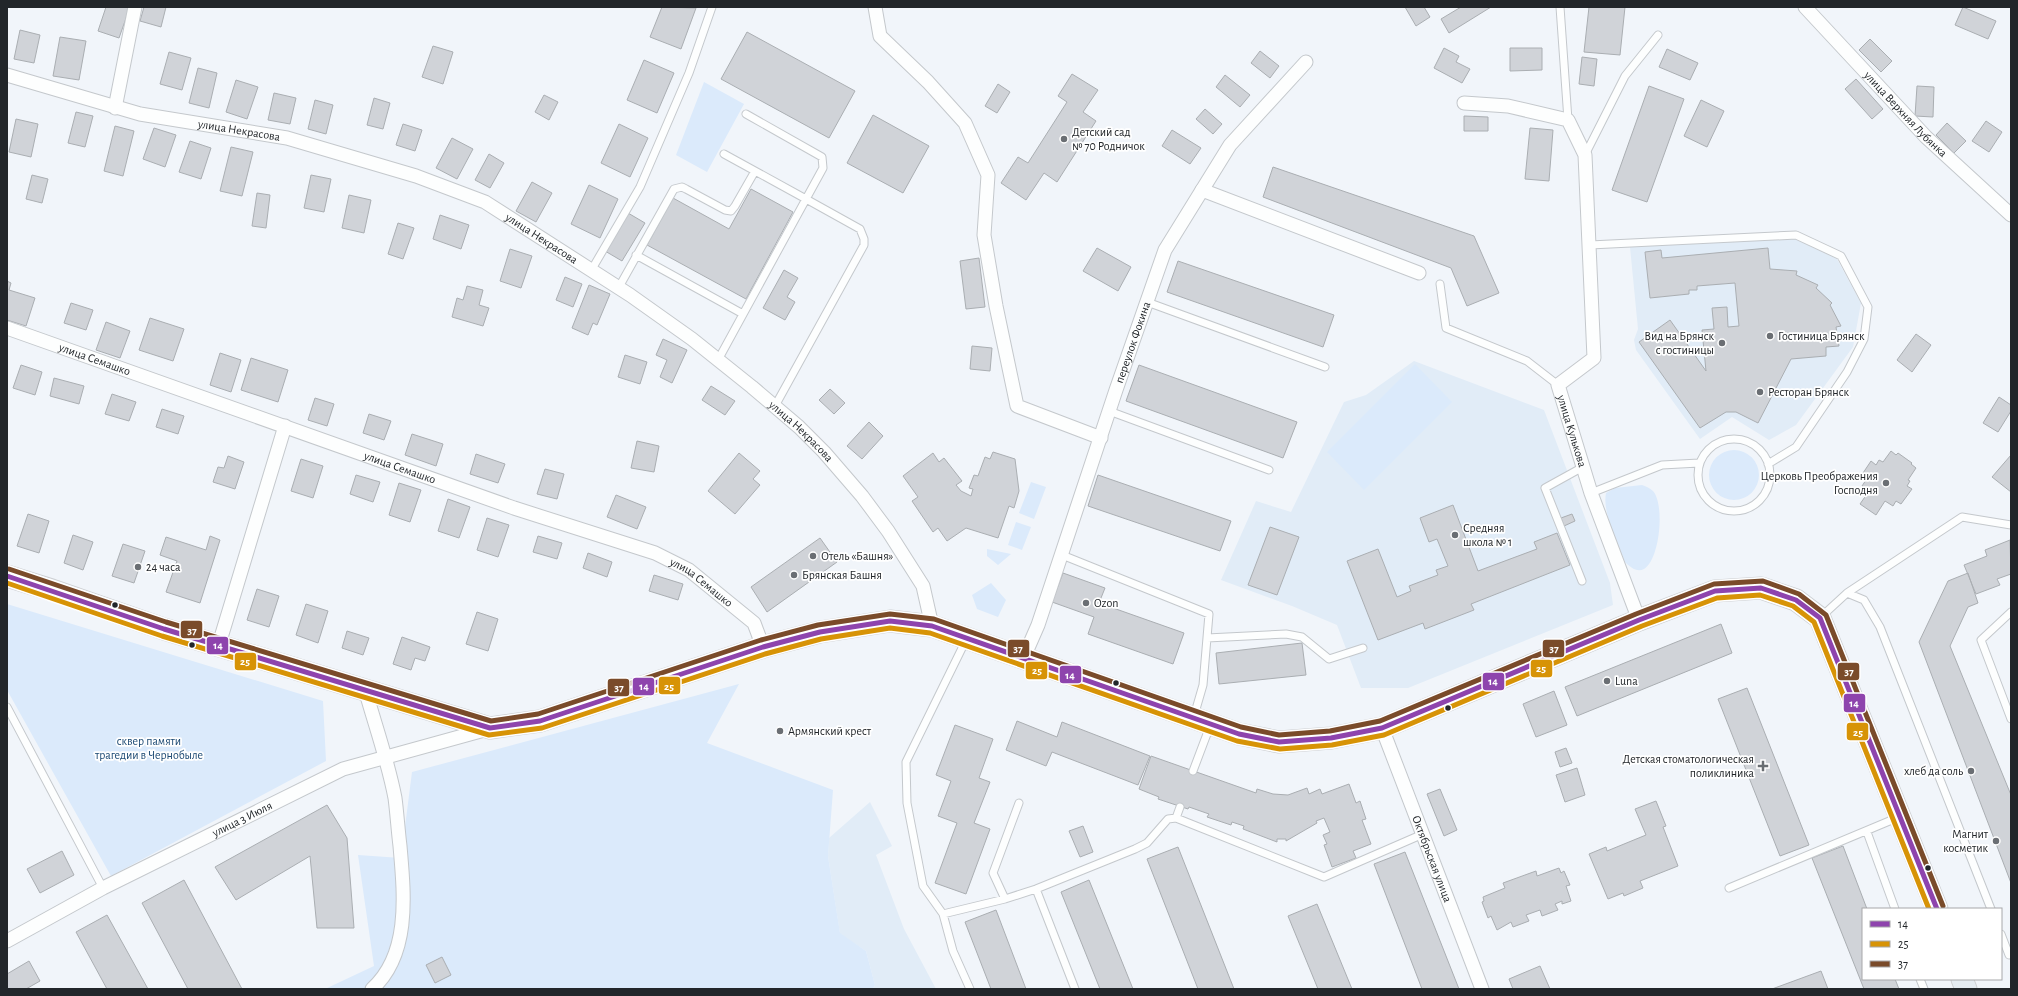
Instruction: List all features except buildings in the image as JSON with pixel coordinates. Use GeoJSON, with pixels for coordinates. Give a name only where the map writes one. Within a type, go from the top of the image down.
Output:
{"type":"FeatureCollection","features":[{"type":"Feature","properties":{"kind":"main road"},"geometry":{"type":"LineString","coordinates":[[7,576],[164,629],[219,644],[490,728],[540,721],[763,647],[820,632],[890,621],[932,626],[1024,657],[1202,722],[1239,734],[1279,742],[1331,738],[1382,728],[1639,620],[1715,591],[1761,588],[1796,600],[1820,618],[1937,908]]}},
{"type":"Feature","properties":{"kind":"street"},"geometry":{"type":"LineString","coordinates":[[115,108],[135,7]]}},
{"type":"Feature","properties":{"kind":"street"},"geometry":{"type":"LineString","coordinates":[[875,7],[880,36],[928,82],[965,123],[988,175],[984,235],[996,306],[1017,406],[1100,438]]}},
{"type":"Feature","properties":{"kind":"street","name":"улица Верхняя Лубянка"},"geometry":{"type":"LineString","coordinates":[[1805,7],[1926,137],[2011,215]]}},
{"type":"Feature","properties":{"kind":"street","name":"переулок Фокина"},"geometry":{"type":"LineString","coordinates":[[1024,657],[1038,625],[1109,411],[1166,250],[1230,145],[1306,62]]}},
{"type":"Feature","properties":{"kind":"street","name":"улица Некрасова"},"geometry":{"type":"LineString","coordinates":[[7,75],[115,108],[140,114],[287,138],[416,176],[485,202],[619,287],[718,360],[776,406],[824,452],[862,496],[888,531],[923,586],[932,626]]}},
{"type":"Feature","properties":{"kind":"street"},"geometry":{"type":"LineString","coordinates":[[1464,103],[1508,106],[1568,120],[1585,155]]}},
{"type":"Feature","properties":{"kind":"street","name":"улица Кулькова"},"geometry":{"type":"LineString","coordinates":[[1585,155],[1594,358],[1558,385],[1591,493],[1639,620]]}},
{"type":"Feature","properties":{"kind":"street"},"geometry":{"type":"LineString","coordinates":[[1202,190],[1420,273]]}},
{"type":"Feature","properties":{"kind":"street","name":"улица Семашко"},"geometry":{"type":"LineString","coordinates":[[7,328],[514,508],[655,553],[690,570],[754,623],[763,647]]}},
{"type":"Feature","properties":{"kind":"street"},"geometry":{"type":"LineString","coordinates":[[219,644],[285,426]]}},
{"type":"Feature","properties":{"kind":"street"},"geometry":{"type":"LineString","coordinates":[[365,689],[395,798],[404,914],[401,933],[391,963],[383,980],[372,989]]}},
{"type":"Feature","properties":{"kind":"street","name":"улица 3 Июля"},"geometry":{"type":"LineString","coordinates":[[7,941],[103,888],[343,769],[384,756],[490,728]]}},
{"type":"Feature","properties":{"kind":"street","name":"Октябрьская улица"},"geometry":{"type":"LineString","coordinates":[[1382,728],[1482,989]]}},
{"type":"Feature","properties":{"kind":"lane"},"geometry":{"type":"LineString","coordinates":[[592,269],[640,187],[689,73],[712,7]]}},
{"type":"Feature","properties":{"kind":"lane"},"geometry":{"type":"LineString","coordinates":[[1560,7],[1568,120]]}},
{"type":"Feature","properties":{"kind":"lane"},"geometry":{"type":"LineString","coordinates":[[1585,155],[1625,76],[1658,35]]}},
{"type":"Feature","properties":{"kind":"lane"},"geometry":{"type":"LineString","coordinates":[[718,360],[823,168],[822,157],[746,114]]}},
{"type":"Feature","properties":{"kind":"lane"},"geometry":{"type":"LineString","coordinates":[[724,154],[860,229],[864,239],[864,244],[776,406]]}},
{"type":"Feature","properties":{"kind":"lane"},"geometry":{"type":"LineString","coordinates":[[619,287],[674,189],[682,187],[725,210],[730,211],[735,206],[755,171]]}},
{"type":"Feature","properties":{"kind":"lane"},"geometry":{"type":"LineString","coordinates":[[1590,245],[1796,235],[1842,256],[1868,307],[1864,339],[1847,372],[1796,447],[1768,464]]}},
{"type":"Feature","properties":{"kind":"lane"},"geometry":{"type":"LineString","coordinates":[[636,255],[743,314]]}},
{"type":"Feature","properties":{"kind":"lane"},"geometry":{"type":"LineString","coordinates":[[1440,284],[1446,328],[1527,361],[1558,385]]}},
{"type":"Feature","properties":{"kind":"lane"},"geometry":{"type":"LineString","coordinates":[[1147,302],[1325,367]]}},
{"type":"Feature","properties":{"kind":"lane"},"geometry":{"type":"LineString","coordinates":[[1109,411],[1270,470]]}},
{"type":"Feature","properties":{"kind":"lane"},"geometry":{"type":"LineString","coordinates":[[1737,438],[1749,442],[1759,448],[1768,464],[1770,481],[1766,493],[1754,506],[1737,512],[1725,511],[1714,506],[1705,498],[1699,487],[1697,475],[1699,463],[1705,453],[1714,444],[1737,438]]}},
{"type":"Feature","properties":{"kind":"lane"},"geometry":{"type":"LineString","coordinates":[[1591,493],[1662,466],[1699,463]]}},
{"type":"Feature","properties":{"kind":"lane"},"geometry":{"type":"LineString","coordinates":[[1582,581],[1544,488],[1583,467]]}},
{"type":"Feature","properties":{"kind":"lane"},"geometry":{"type":"LineString","coordinates":[[1820,618],[1847,593],[1962,517],[2011,525]]}},
{"type":"Feature","properties":{"kind":"lane"},"geometry":{"type":"LineString","coordinates":[[1062,555],[1209,614],[1203,685],[1202,722],[1193,771]]}},
{"type":"Feature","properties":{"kind":"lane"},"geometry":{"type":"LineString","coordinates":[[1847,593],[1864,600],[1880,627],[1991,908]]}},
{"type":"Feature","properties":{"kind":"lane"},"geometry":{"type":"LineString","coordinates":[[2011,612],[1981,640],[2011,719]]}},
{"type":"Feature","properties":{"kind":"lane"},"geometry":{"type":"LineString","coordinates":[[1207,638],[1286,634],[1302,638],[1329,659],[1363,648]]}},
{"type":"Feature","properties":{"kind":"lane"},"geometry":{"type":"LineString","coordinates":[[967,638],[906,762],[907,804],[923,886],[943,914],[953,951],[970,989]]}},
{"type":"Feature","properties":{"kind":"lane"},"geometry":{"type":"LineString","coordinates":[[7,708],[103,888]]}},
{"type":"Feature","properties":{"kind":"lane"},"geometry":{"type":"LineString","coordinates":[[1005,899],[993,873],[1019,803]]}},
{"type":"Feature","properties":{"kind":"lane"},"geometry":{"type":"LineString","coordinates":[[1176,818],[1180,807]]}},
{"type":"Feature","properties":{"kind":"lane"},"geometry":{"type":"LineString","coordinates":[[1729,888],[1900,817]]}},
{"type":"Feature","properties":{"kind":"lane"},"geometry":{"type":"LineString","coordinates":[[943,914],[1005,899],[1036,889],[1147,843],[1168,819],[1176,818],[1324,877],[1423,834]]}},
{"type":"Feature","properties":{"kind":"lane"},"geometry":{"type":"LineString","coordinates":[[1867,832],[1895,908]]}},
{"type":"Feature","properties":{"kind":"lane"},"geometry":{"type":"LineString","coordinates":[[1036,889],[1075,989]]}},
{"type":"Feature","properties":{"kind":"lane"},"geometry":{"type":"LineString","coordinates":[[2002,936],[2010,955]]}},
{"type":"Feature","properties":{"kind":"shaded area"},"geometry":{"type":"Polygon","coordinates":[[[1791,237],[1837,259],[1861,303],[1853,347],[1796,425],[1769,440],[1732,417],[1700,439],[1636,350],[1634,340],[1638,329],[1630,247],[1791,237]]]}},
{"type":"Feature","properties":{"kind":"shaded area","name":"Средняя школа № 1"},"geometry":{"type":"Polygon","coordinates":[[[1414,361],[1544,410],[1610,583],[1613,605],[1408,688],[1361,688],[1337,625],[1292,606],[1221,580],[1256,501],[1291,512],[1344,402],[1366,395],[1414,361]]]}},
{"type":"Feature","properties":{"kind":"shaded area"},"geometry":{"type":"Polygon","coordinates":[[[870,802],[892,846],[876,855],[904,929],[936,989],[873,989],[875,985],[866,951],[840,934],[828,856],[829,838],[870,802]]]}},
{"type":"Feature","properties":{"kind":"green space"},"geometry":{"type":"Polygon","coordinates":[[[704,82],[744,104],[707,172],[676,155],[704,82]]]}},
{"type":"Feature","properties":{"kind":"green space"},"geometry":{"type":"Polygon","coordinates":[[[1415,364],[1452,402],[1364,490],[1327,452],[1415,364]]]}},
{"type":"Feature","properties":{"kind":"green space"},"geometry":{"type":"Polygon","coordinates":[[[1729,450],[1739,450],[1752,457],[1759,470],[1759,480],[1752,493],[1739,500],[1729,500],[1720,496],[1713,489],[1709,480],[1709,470],[1713,461],[1720,454],[1729,450]]]}},
{"type":"Feature","properties":{"kind":"green space"},"geometry":{"type":"Polygon","coordinates":[[[1031,482],[1046,487],[1034,519],[1019,513],[1031,482]]]}},
{"type":"Feature","properties":{"kind":"green space"},"geometry":{"type":"Polygon","coordinates":[[[1642,485],[1652,490],[1657,498],[1660,519],[1654,555],[1644,569],[1636,570],[1625,562],[1608,519],[1605,501],[1606,493],[1615,488],[1642,485]]]}},
{"type":"Feature","properties":{"kind":"green space"},"geometry":{"type":"Polygon","coordinates":[[[1016,522],[1031,527],[1022,550],[1008,545],[1016,522]]]}},
{"type":"Feature","properties":{"kind":"green space"},"geometry":{"type":"Polygon","coordinates":[[[987,549],[1011,554],[998,565],[987,556],[987,549]]]}},
{"type":"Feature","properties":{"kind":"green space"},"geometry":{"type":"Polygon","coordinates":[[[991,583],[1006,600],[998,617],[977,609],[972,595],[991,583]]]}},
{"type":"Feature","properties":{"kind":"green space","name":"сквер памяти трагедии в Чернобыле"},"geometry":{"type":"Polygon","coordinates":[[[7,604],[323,701],[326,761],[111,876],[7,690],[7,604]]]}},
{"type":"Feature","properties":{"kind":"green space"},"geometry":{"type":"Polygon","coordinates":[[[739,684],[707,743],[833,790],[828,856],[840,933],[866,951],[875,985],[873,989],[325,989],[374,966],[358,855],[401,858],[412,772],[739,684]]]}},
{"type":"Feature","properties":{"kind":"transit line","name":"37"},"geometry":{"type":"LineString","coordinates":[[9,569],[166,622],[491,721],[538,714],[761,640],[818,625],[890,614],[934,619],[1241,727],[1279,735],[1330,731],[1380,721],[1636,614],[1714,584],[1763,581],[1799,594],[1826,615],[1943,906]]}},
{"type":"Feature","properties":{"kind":"transit line","name":"14"},"geometry":{"type":"LineString","coordinates":[[7,576],[164,629],[490,728],[540,721],[763,647],[820,632],[890,621],[932,626],[1239,734],[1279,742],[1331,738],[1382,728],[1639,620],[1715,591],[1761,588],[1796,600],[1820,618],[1937,908]]}},
{"type":"Feature","properties":{"kind":"transit line","name":"25"},"geometry":{"type":"LineString","coordinates":[[7,583],[162,636],[489,735],[542,728],[765,654],[821,639],[890,628],[930,633],[1237,741],[1280,749],[1332,745],[1384,735],[1642,626],[1717,598],[1760,595],[1793,606],[1814,622],[1929,908]]}},
{"type":"Feature","properties":{"kind":"place","name":"Детский сад № 70 Родничок"},"geometry":{"type":"Point","coordinates":[1064,139]}},
{"type":"Feature","properties":{"kind":"place","name":"Гостиница Брянск"},"geometry":{"type":"Point","coordinates":[1770,336]}},
{"type":"Feature","properties":{"kind":"place","name":"Вид на Брянск с гостиницы"},"geometry":{"type":"Point","coordinates":[1722,343]}},
{"type":"Feature","properties":{"kind":"place","name":"Ресторан Брянск"},"geometry":{"type":"Point","coordinates":[1760,392]}},
{"type":"Feature","properties":{"kind":"place","name":"Церковь Преображения Господня"},"geometry":{"type":"Point","coordinates":[1886,483]}},
{"type":"Feature","properties":{"kind":"place","name":"Средняя школа № 1"},"geometry":{"type":"Point","coordinates":[1455,535]}},
{"type":"Feature","properties":{"kind":"place","name":"Отель «Башня»"},"geometry":{"type":"Point","coordinates":[813,556]}},
{"type":"Feature","properties":{"kind":"place","name":"24 часа"},"geometry":{"type":"Point","coordinates":[138,567]}},
{"type":"Feature","properties":{"kind":"place","name":"Брянская Башня"},"geometry":{"type":"Point","coordinates":[794,575]}},
{"type":"Feature","properties":{"kind":"place","name":"Ozon"},"geometry":{"type":"Point","coordinates":[1086,603]}},
{"type":"Feature","properties":{"kind":"place","name":"Luna"},"geometry":{"type":"Point","coordinates":[1607,681]}},
{"type":"Feature","properties":{"kind":"place","name":"Армянский крест"},"geometry":{"type":"Point","coordinates":[780,731]}},
{"type":"Feature","properties":{"kind":"place","name":"Детская стоматологическая поликлиника"},"geometry":{"type":"Point","coordinates":[1763,766]}},
{"type":"Feature","properties":{"kind":"place","name":"хлеб да соль"},"geometry":{"type":"Point","coordinates":[1971,771]}},
{"type":"Feature","properties":{"kind":"place","name":"Магнит косметик"},"geometry":{"type":"Point","coordinates":[1996,841]}}]}
